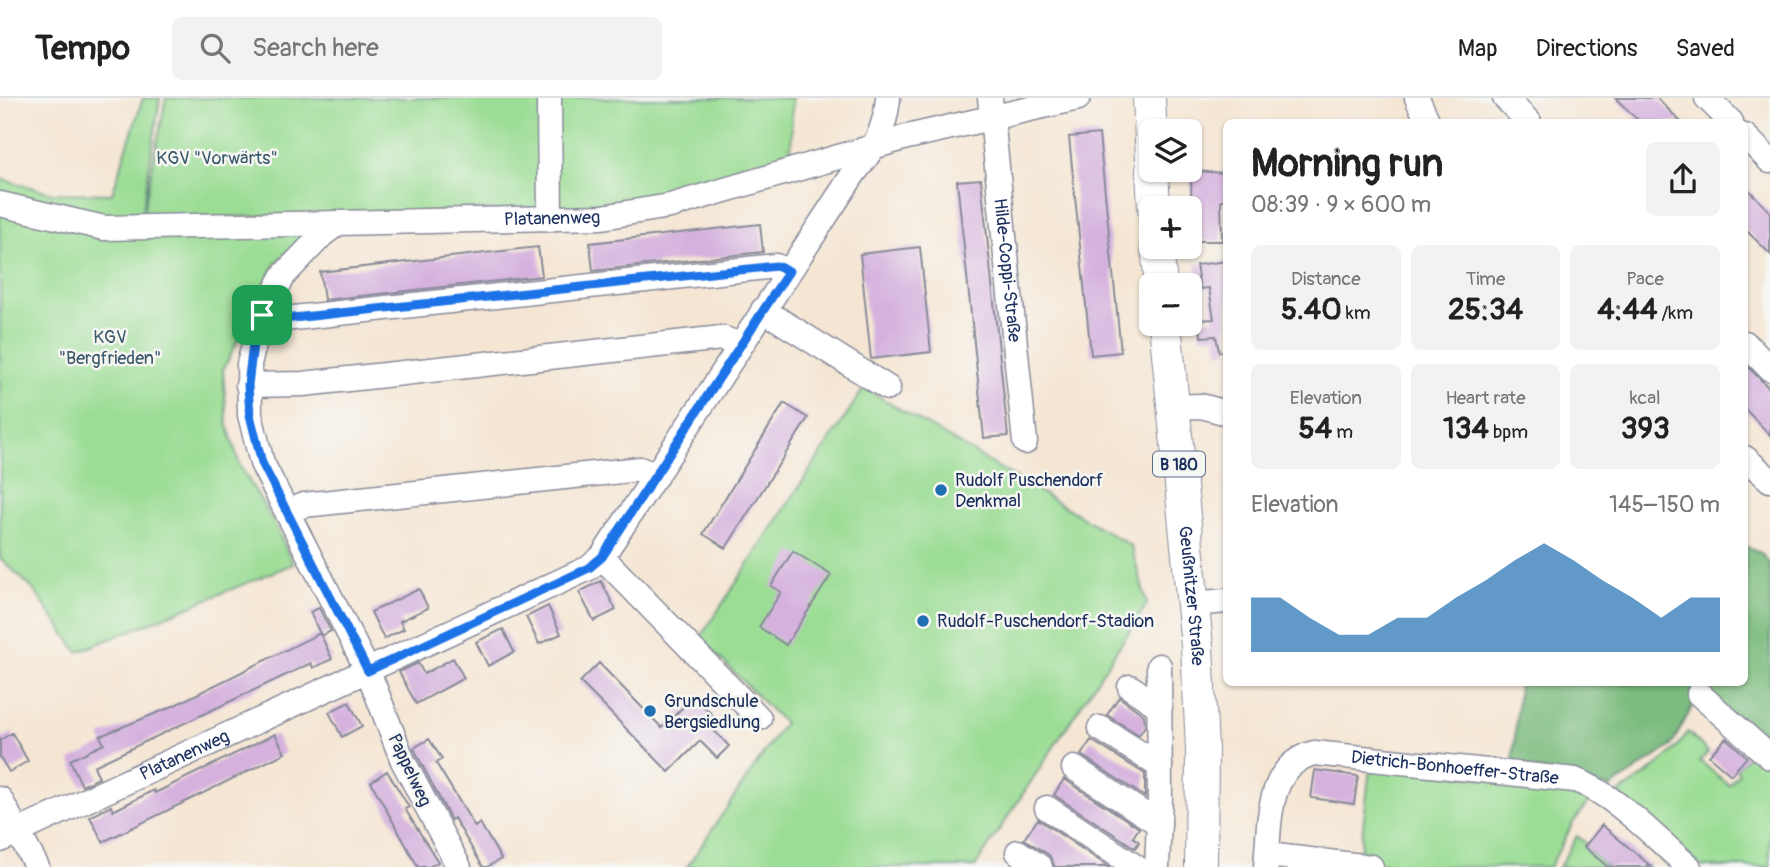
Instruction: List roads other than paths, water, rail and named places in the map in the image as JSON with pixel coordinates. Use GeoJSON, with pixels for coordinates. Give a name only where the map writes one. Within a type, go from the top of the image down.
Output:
{"type":"FeatureCollection","features":[{"type":"Feature","properties":{"kind":"main road"},"geometry":{"type":"LineString","coordinates":[[1149,98],[1150,119]]}},
{"type":"Feature","properties":{"kind":"main road","name":"Geußnitzer Straße"},"geometry":{"type":"LineString","coordinates":[[1166,336],[1200,700],[1201,867]]}},
{"type":"Feature","properties":{"kind":"street"},"geometry":{"type":"LineString","coordinates":[[549,98],[550,219]]}},
{"type":"Feature","properties":{"kind":"street","name":"Platanenweg"},"geometry":{"type":"LineString","coordinates":[[10,836],[589,568],[602,557],[656,476],[731,341],[763,310],[853,173],[877,146],[886,120],[888,98]]}},
{"type":"Feature","properties":{"kind":"street","name":"Platanenweg"},"geometry":{"type":"LineString","coordinates":[[0,204],[104,228],[602,216],[670,206],[877,146],[991,107],[1078,98]]}},
{"type":"Feature","properties":{"kind":"street"},"geometry":{"type":"LineString","coordinates":[[1417,98],[1427,119]]}},
{"type":"Feature","properties":{"kind":"street"},"geometry":{"type":"LineString","coordinates":[[1505,98],[1526,119]]}},
{"type":"Feature","properties":{"kind":"street"},"geometry":{"type":"LineString","coordinates":[[1707,98],[1728,119]]}},
{"type":"Feature","properties":{"kind":"street","name":"Hilde-Coppi-Straße"},"geometry":{"type":"LineString","coordinates":[[991,107],[1025,442]]}},
{"type":"Feature","properties":{"kind":"street"},"geometry":{"type":"LineString","coordinates":[[1748,139],[1770,161]]}},
{"type":"Feature","properties":{"kind":"street"},"geometry":{"type":"LineString","coordinates":[[338,223],[323,234],[284,275],[262,315],[253,344],[248,385],[250,415],[262,463],[368,671]]}},
{"type":"Feature","properties":{"kind":"street"},"geometry":{"type":"LineString","coordinates":[[262,315],[284,319],[776,266],[789,271]]}},
{"type":"Feature","properties":{"kind":"street"},"geometry":{"type":"LineString","coordinates":[[763,310],[888,388]]}},
{"type":"Feature","properties":{"kind":"street"},"geometry":{"type":"LineString","coordinates":[[248,385],[303,384],[731,341]]}},
{"type":"Feature","properties":{"kind":"street"},"geometry":{"type":"LineString","coordinates":[[1748,346],[1770,369]]}},
{"type":"Feature","properties":{"kind":"street"},"geometry":{"type":"LineString","coordinates":[[1173,407],[1201,406],[1223,413]]}},
{"type":"Feature","properties":{"kind":"street"},"geometry":{"type":"LineString","coordinates":[[1748,461],[1770,480]]}},
{"type":"Feature","properties":{"kind":"street"},"geometry":{"type":"LineString","coordinates":[[288,512],[304,505],[640,470],[656,476]]}},
{"type":"Feature","properties":{"kind":"street"},"geometry":{"type":"LineString","coordinates":[[602,557],[759,718]]}},
{"type":"Feature","properties":{"kind":"street"},"geometry":{"type":"LineString","coordinates":[[1193,604],[1223,601]]}},
{"type":"Feature","properties":{"kind":"street"},"geometry":{"type":"LineString","coordinates":[[1157,867],[1160,797],[1159,666]]}},
{"type":"Feature","properties":{"kind":"street","name":"Pappelweg"},"geometry":{"type":"LineString","coordinates":[[368,671],[403,761],[459,867]]}},
{"type":"Feature","properties":{"kind":"street"},"geometry":{"type":"LineString","coordinates":[[1130,687],[1160,707]]}},
{"type":"Feature","properties":{"kind":"street"},"geometry":{"type":"LineString","coordinates":[[1699,694],[1770,757]]}},
{"type":"Feature","properties":{"kind":"street"},"geometry":{"type":"LineString","coordinates":[[1100,728],[1160,766]]}},
{"type":"Feature","properties":{"kind":"street","name":"Dietrich-Bonhoeffer-Straße"},"geometry":{"type":"LineString","coordinates":[[1371,867],[1267,861],[1276,786],[1288,765],[1314,753],[1575,780],[1591,786],[1607,797],[1689,867]]}},
{"type":"Feature","properties":{"kind":"street"},"geometry":{"type":"LineString","coordinates":[[1074,768],[1159,824]]}},
{"type":"Feature","properties":{"kind":"street"},"geometry":{"type":"LineString","coordinates":[[1160,797],[1201,796]]}},
{"type":"Feature","properties":{"kind":"street"},"geometry":{"type":"LineString","coordinates":[[0,799],[10,836],[37,867]]}},
{"type":"Feature","properties":{"kind":"street"},"geometry":{"type":"LineString","coordinates":[[1047,808],[1136,867]]}},
{"type":"Feature","properties":{"kind":"street"},"geometry":{"type":"LineString","coordinates":[[1018,852],[1040,867]]}},
{"type":"Feature","properties":{"kind":"place","name":"Rudolf Puschendorf Denkmal"},"geometry":{"type":"Point","coordinates":[941,490]}},
{"type":"Feature","properties":{"kind":"place","name":"Rudolf-Puschendorf-Stadion"},"geometry":{"type":"Point","coordinates":[923,621]}},
{"type":"Feature","properties":{"kind":"place","name":"Grundschule Bergsiedlung"},"geometry":{"type":"Point","coordinates":[650,711]}},
{"type":"Feature","properties":{"kind":"park label","name":"KGV \"Vorwärts\""},"geometry":{"type":"Point","coordinates":[217,158]}},
{"type":"Feature","properties":{"kind":"park label","name":"KGV \"Bergfrieden\""},"geometry":{"type":"Point","coordinates":[110,347]}}]}
